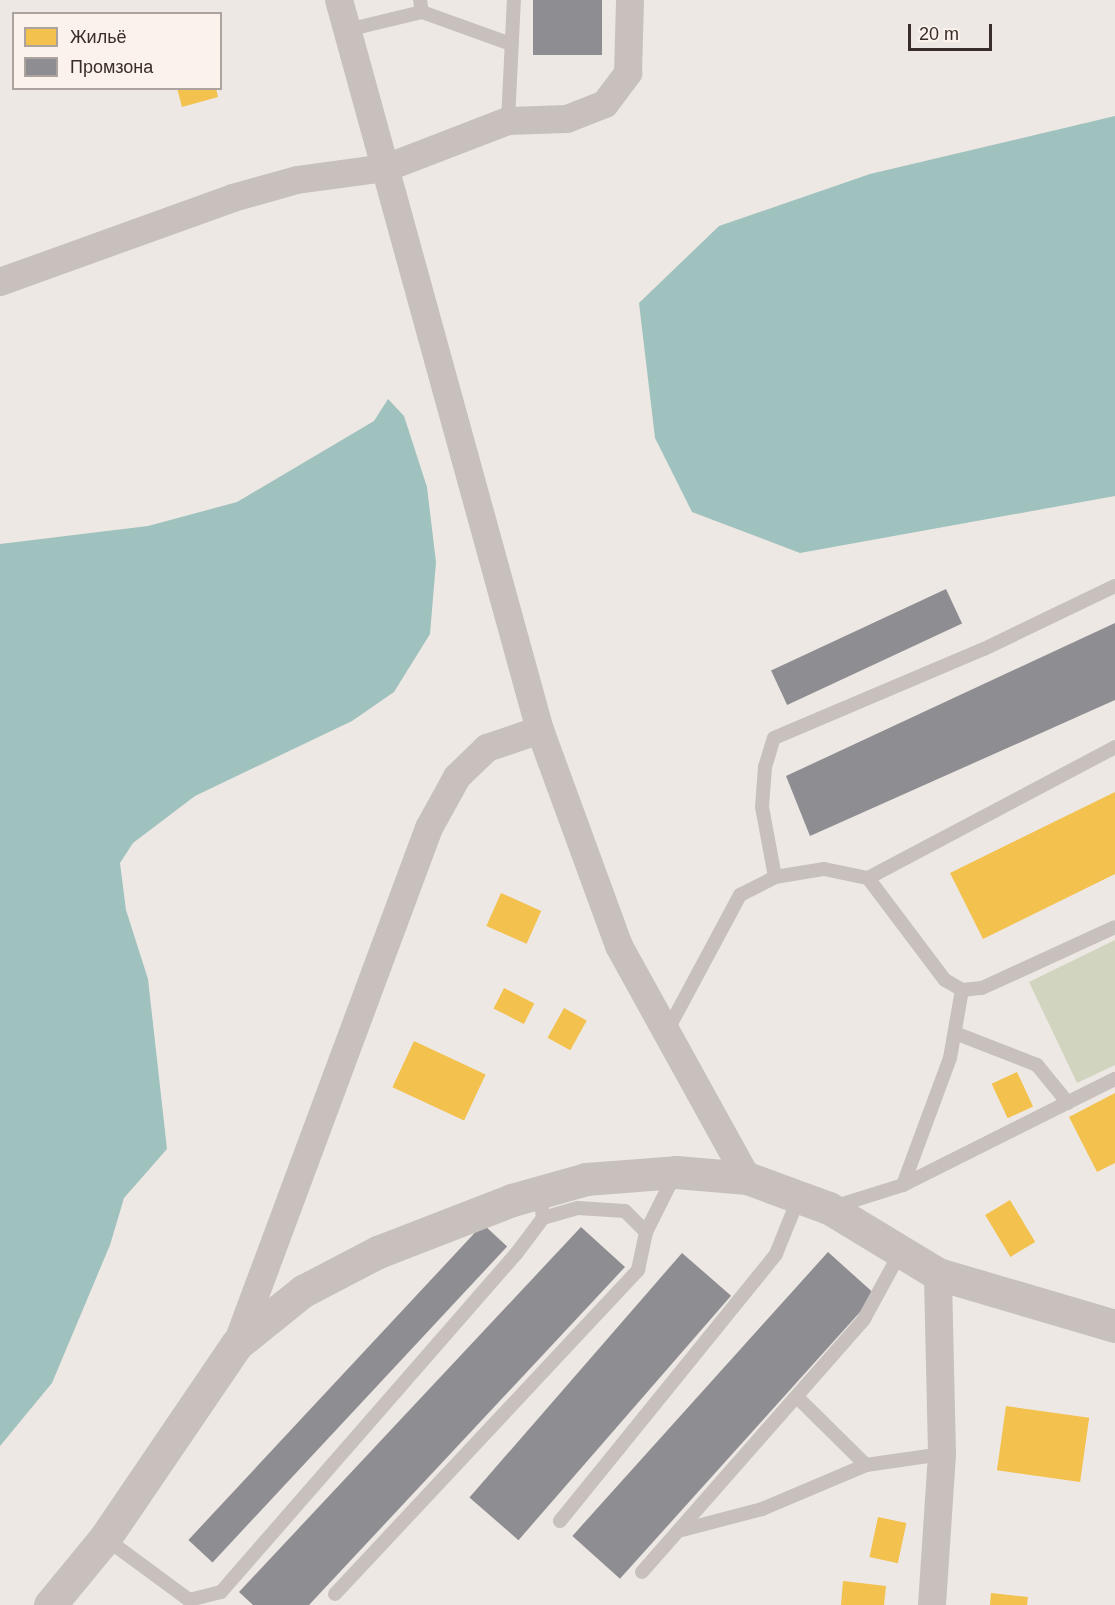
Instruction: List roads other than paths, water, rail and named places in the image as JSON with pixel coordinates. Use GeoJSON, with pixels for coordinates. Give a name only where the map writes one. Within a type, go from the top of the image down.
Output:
{"type":"FeatureCollection","features":[{"type":"Feature","properties":{"kind":"street"},"geometry":{"type":"LineString","coordinates":[[339,0],[540,730],[619,946],[665,1035],[747,1178]]}},
{"type":"Feature","properties":{"kind":"street"},"geometry":{"type":"LineString","coordinates":[[0,282],[233,198],[297,180],[386,168],[508,121],[567,119],[605,104],[628,73],[630,0]]}},
{"type":"Feature","properties":{"kind":"street"},"geometry":{"type":"LineString","coordinates":[[50,1605],[105,1538],[237,1344],[429,828],[457,777],[487,748],[540,730]]}},
{"type":"Feature","properties":{"kind":"street"},"geometry":{"type":"LineString","coordinates":[[237,1344],[303,1291],[378,1252],[542,1205],[586,1179],[676,1172],[747,1178],[830,1208],[938,1274],[1115,1326]]}},
{"type":"Feature","properties":{"kind":"street"},"geometry":{"type":"LineString","coordinates":[[932,1605],[942,1454],[938,1274]]}},
{"type":"Feature","properties":{"kind":"lane"},"geometry":{"type":"LineString","coordinates":[[508,121],[513,0]]}},
{"type":"Feature","properties":{"kind":"lane"},"geometry":{"type":"LineString","coordinates":[[347,30],[421,6],[511,44]]}},
{"type":"Feature","properties":{"kind":"lane"},"geometry":{"type":"LineString","coordinates":[[775,877],[762,807],[765,767],[774,738],[984,649],[1115,586]]}},
{"type":"Feature","properties":{"kind":"lane"},"geometry":{"type":"LineString","coordinates":[[665,1035],[740,895],[775,877],[824,869],[868,878],[1115,747]]}},
{"type":"Feature","properties":{"kind":"lane"},"geometry":{"type":"LineString","coordinates":[[868,878],[945,980],[962,990],[982,988],[1115,927]]}},
{"type":"Feature","properties":{"kind":"lane"},"geometry":{"type":"LineString","coordinates":[[903,1185],[956,1033],[962,990]]}},
{"type":"Feature","properties":{"kind":"lane"},"geometry":{"type":"LineString","coordinates":[[956,1033],[1037,1065],[1068,1103]]}},
{"type":"Feature","properties":{"kind":"lane"},"geometry":{"type":"LineString","coordinates":[[830,1208],[903,1185],[1115,1079]]}},
{"type":"Feature","properties":{"kind":"lane"},"geometry":{"type":"LineString","coordinates":[[335,1594],[638,1270],[646,1232],[676,1172]]}},
{"type":"Feature","properties":{"kind":"lane"},"geometry":{"type":"LineString","coordinates":[[560,1521],[776,1254],[799,1197]]}},
{"type":"Feature","properties":{"kind":"lane"},"geometry":{"type":"LineString","coordinates":[[105,1538],[189,1600],[221,1592],[542,1205],[625,1211],[646,1232]]}},
{"type":"Feature","properties":{"kind":"lane"},"geometry":{"type":"LineString","coordinates":[[642,1572],[799,1399],[864,1319],[900,1251]]}},
{"type":"Feature","properties":{"kind":"lane"},"geometry":{"type":"LineString","coordinates":[[799,1399],[866,1465]]}},
{"type":"Feature","properties":{"kind":"lane"},"geometry":{"type":"LineString","coordinates":[[682,1530],[762,1509],[866,1465],[942,1454]]}},
{"type":"Feature","properties":{"kind":"water"},"geometry":{"type":"Polygon","coordinates":[[[1115,116],[1115,496],[800,553],[692,512],[655,438],[639,303],[719,226],[870,174],[1115,116]]]}},
{"type":"Feature","properties":{"kind":"water"},"geometry":{"type":"Polygon","coordinates":[[[388,399],[404,416],[427,487],[436,562],[430,634],[394,692],[352,721],[195,796],[133,843],[120,863],[126,910],[148,979],[167,1149],[124,1198],[110,1245],[52,1383],[0,1446],[0,544],[148,526],[237,502],[374,421],[388,399]]]}}]}
